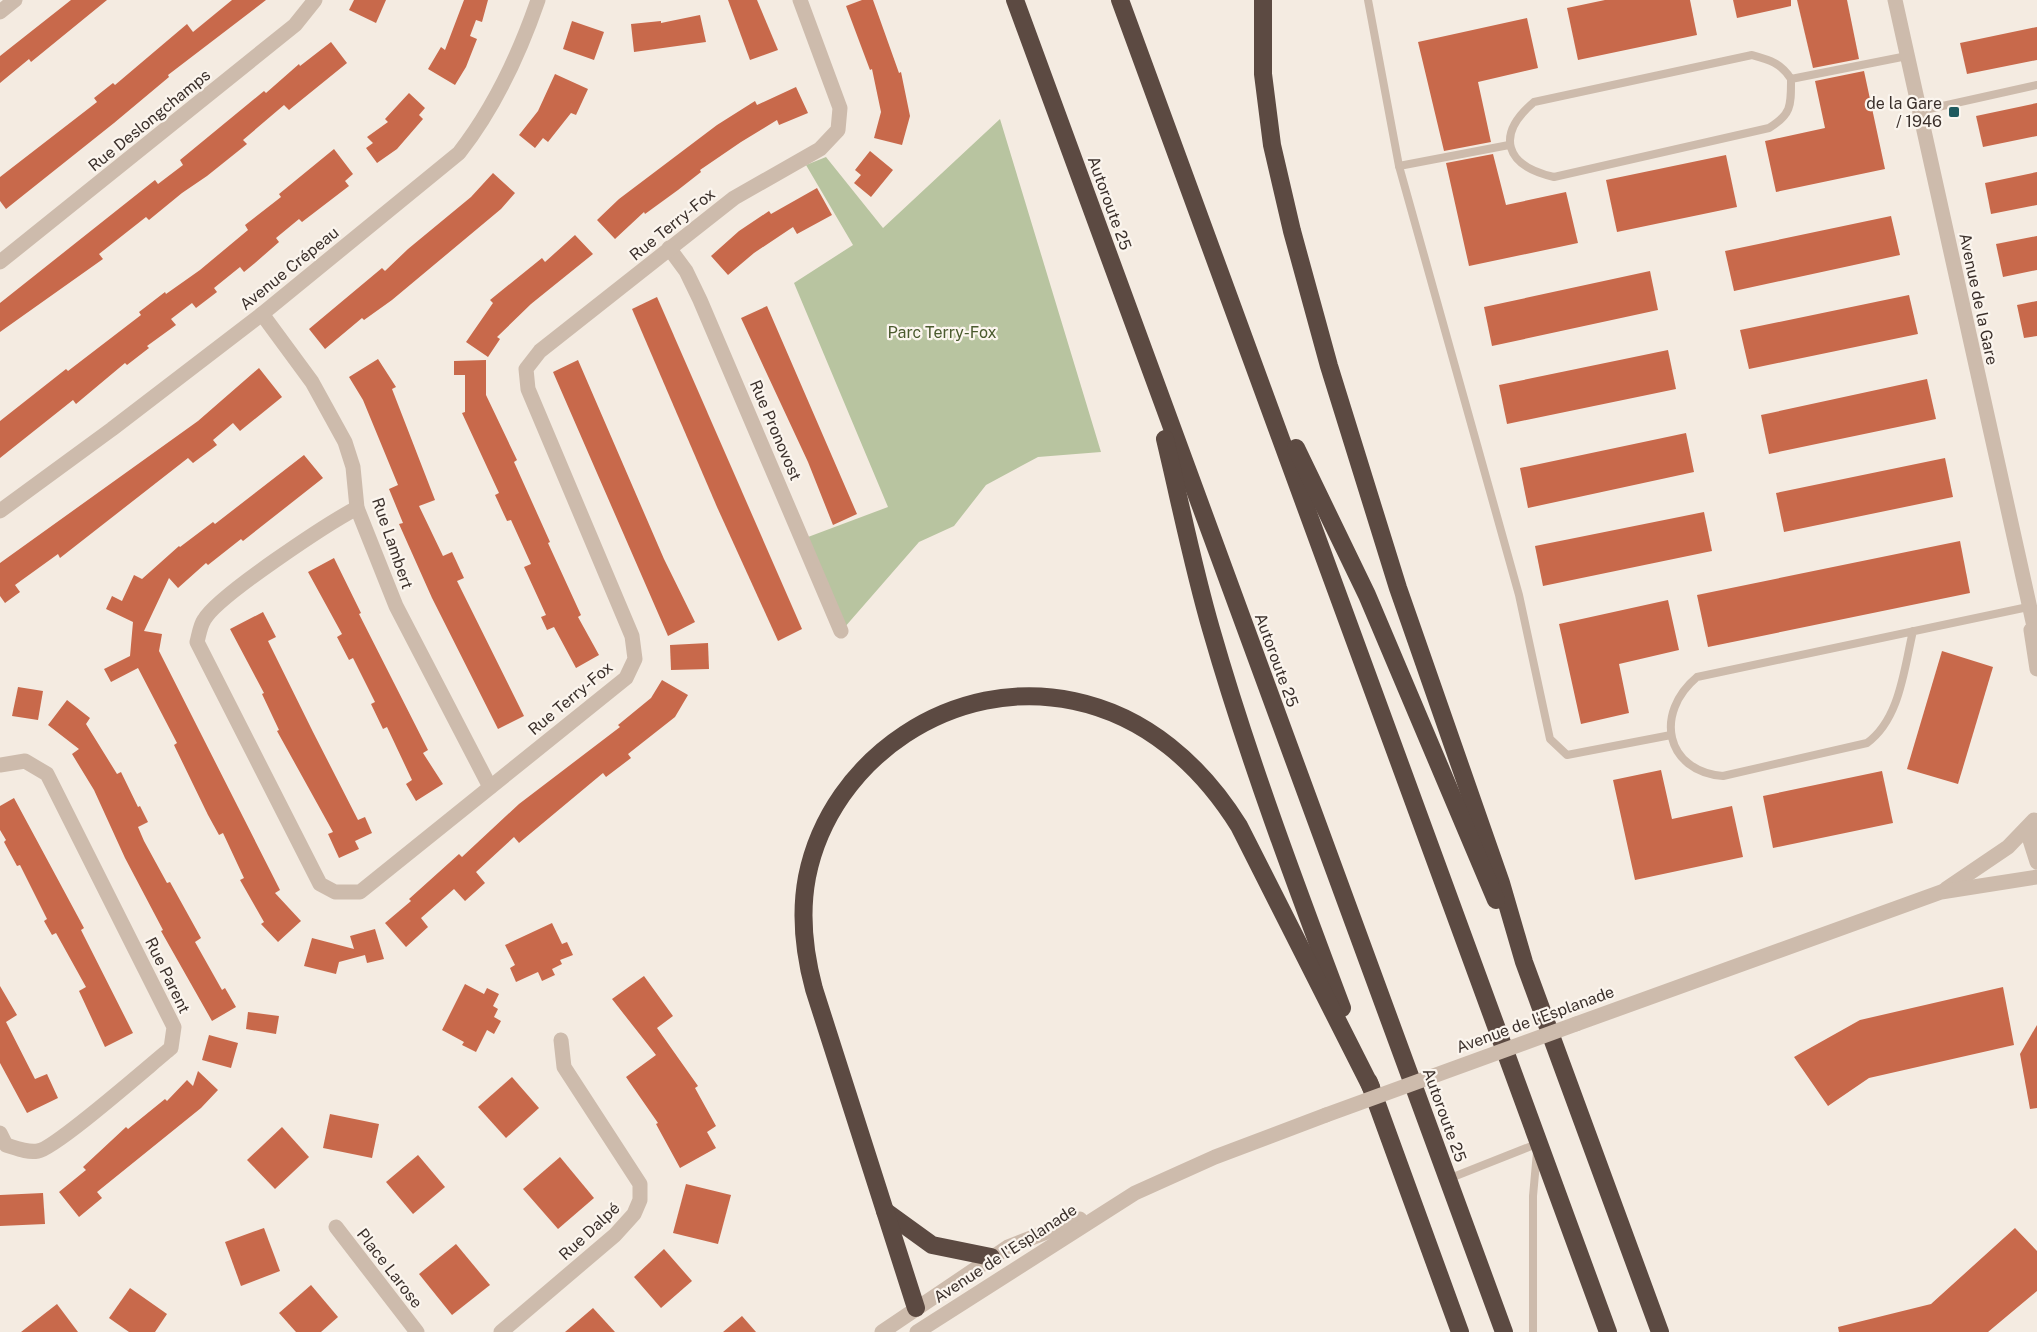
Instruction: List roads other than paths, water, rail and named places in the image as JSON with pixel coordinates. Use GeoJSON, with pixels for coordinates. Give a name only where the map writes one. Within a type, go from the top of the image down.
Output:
{"type":"FeatureCollection","features":[{"type":"Feature","properties":{"kind":"highway","name":"Autoroute 25"},"geometry":{"type":"LineString","coordinates":[[1015,0],[1504,1332]]}},
{"type":"Feature","properties":{"kind":"highway"},"geometry":{"type":"LineString","coordinates":[[1120,0],[1608,1332]]}},
{"type":"Feature","properties":{"kind":"highway"},"geometry":{"type":"LineString","coordinates":[[1263,0],[1262,47],[1268,123],[1305,279],[1398,588],[1501,883],[1524,962],[1660,1332]]}},
{"type":"Feature","properties":{"kind":"highway"},"geometry":{"type":"LineString","coordinates":[[1145,359],[1210,626],[1236,711],[1282,849],[1460,1332]]}},
{"type":"Feature","properties":{"kind":"highway"},"geometry":{"type":"LineString","coordinates":[[1254,362],[1367,595],[1489,887],[1524,962]]}},
{"type":"Feature","properties":{"kind":"highway"},"geometry":{"type":"LineString","coordinates":[[916,1308],[810,976],[803,920],[808,874],[819,837],[831,812],[867,764],[899,738],[927,721],[979,702],[1038,697],[1065,699],[1094,706],[1147,729],[1191,765],[1215,791],[1249,843],[1371,1087]]}},
{"type":"Feature","properties":{"kind":"highway"},"geometry":{"type":"LineString","coordinates":[[885,1211],[932,1245],[991,1257]]}},
{"type":"Feature","properties":{"kind":"street"},"geometry":{"type":"LineString","coordinates":[[1,10],[15,0]]}},
{"type":"Feature","properties":{"kind":"street","name":"Rue Deslongchamps"},"geometry":{"type":"LineString","coordinates":[[0,262],[296,25],[315,0]]}},
{"type":"Feature","properties":{"kind":"street","name":"Avenue Crépeau"},"geometry":{"type":"LineString","coordinates":[[0,511],[262,314],[459,153],[479,127],[523,46],[538,0]]}},
{"type":"Feature","properties":{"kind":"street","name":"Rue Terry-Fox"},"geometry":{"type":"LineString","coordinates":[[357,508],[332,521],[223,599],[204,619],[197,642],[320,884],[336,892],[360,892],[626,678],[635,659],[632,636],[528,389],[526,369],[540,351],[734,198],[820,149],[838,130],[840,108],[800,0]]}},
{"type":"Feature","properties":{"kind":"street","name":"Avenue de la Gare"},"geometry":{"type":"LineString","coordinates":[[1895,0],[2037,640]]}},
{"type":"Feature","properties":{"kind":"street","name":"Rue Pronovost"},"geometry":{"type":"LineString","coordinates":[[669,248],[686,271],[700,300],[841,631]]}},
{"type":"Feature","properties":{"kind":"street","name":"Rue Lambert"},"geometry":{"type":"LineString","coordinates":[[262,314],[328,407],[345,442],[353,467],[357,508],[396,606],[490,787]]}},
{"type":"Feature","properties":{"kind":"street","name":"Avenue de la Gare"},"geometry":{"type":"LineString","coordinates":[[2028,606],[2037,669]]}},
{"type":"Feature","properties":{"kind":"street","name":"Rue Parent"},"geometry":{"type":"LineString","coordinates":[[0,765],[26,762],[47,774],[174,1027],[171,1048],[65,1135],[40,1151],[22,1150],[6,1145],[0,1133]]}},
{"type":"Feature","properties":{"kind":"street"},"geometry":{"type":"LineString","coordinates":[[2036,818],[2030,840],[2037,862]]}},
{"type":"Feature","properties":{"kind":"street","name":"Avenue de l'Esplanade"},"geometry":{"type":"LineString","coordinates":[[1941,892],[2008,848],[2036,818]]}},
{"type":"Feature","properties":{"kind":"street","name":"Avenue de l'Esplanade"},"geometry":{"type":"LineString","coordinates":[[882,1332],[1008,1247],[1113,1205],[1215,1157],[1941,892],[2037,877]]}},
{"type":"Feature","properties":{"kind":"street","name":"Rue Dalpé"},"geometry":{"type":"LineString","coordinates":[[501,1332],[615,1235],[634,1214],[640,1200],[640,1184],[564,1067],[561,1040]]}},
{"type":"Feature","properties":{"kind":"street","name":"Avenue de l'Esplanade"},"geometry":{"type":"LineString","coordinates":[[921,1330],[1113,1205]]}},
{"type":"Feature","properties":{"kind":"street","name":"Place Larose"},"geometry":{"type":"LineString","coordinates":[[336,1227],[417,1332]]}},
{"type":"Feature","properties":{"kind":"street"},"geometry":{"type":"LineString","coordinates":[[916,1308],[921,1330]]}},
{"type":"Feature","properties":{"kind":"lane"},"geometry":{"type":"LineString","coordinates":[[1368,0],[1400,166],[1519,595],[1550,739],[1567,755],[1671,735]]}},
{"type":"Feature","properties":{"kind":"lane"},"geometry":{"type":"LineString","coordinates":[[1752,56],[1772,60],[1785,68],[1791,79],[1791,103],[1785,118],[1769,128],[1554,177],[1533,172],[1519,162],[1509,145],[1510,133],[1520,115],[1534,102],[1752,56]]}},
{"type":"Feature","properties":{"kind":"lane"},"geometry":{"type":"LineString","coordinates":[[1791,79],[1907,56]]}},
{"type":"Feature","properties":{"kind":"lane"},"geometry":{"type":"LineString","coordinates":[[1920,111],[2037,85]]}},
{"type":"Feature","properties":{"kind":"lane"},"geometry":{"type":"LineString","coordinates":[[1400,166],[1509,145]]}},
{"type":"Feature","properties":{"kind":"lane"},"geometry":{"type":"LineString","coordinates":[[1913,631],[1889,720],[1880,733],[1867,743],[1723,776],[1707,775],[1694,769],[1676,747],[1671,735],[1670,718],[1680,692],[1697,677],[2028,606]]}},
{"type":"Feature","properties":{"kind":"lane"},"geometry":{"type":"LineString","coordinates":[[1448,1179],[1539,1143],[1533,1196],[1533,1332]]}},
{"type":"Feature","properties":{"kind":"place","name":"de la Gare / 1946"},"geometry":{"type":"Point","coordinates":[1954,112]}},
{"type":"Feature","properties":{"kind":"park label","name":"Parc Terry-Fox"},"geometry":{"type":"Point","coordinates":[942,332]}}]}
